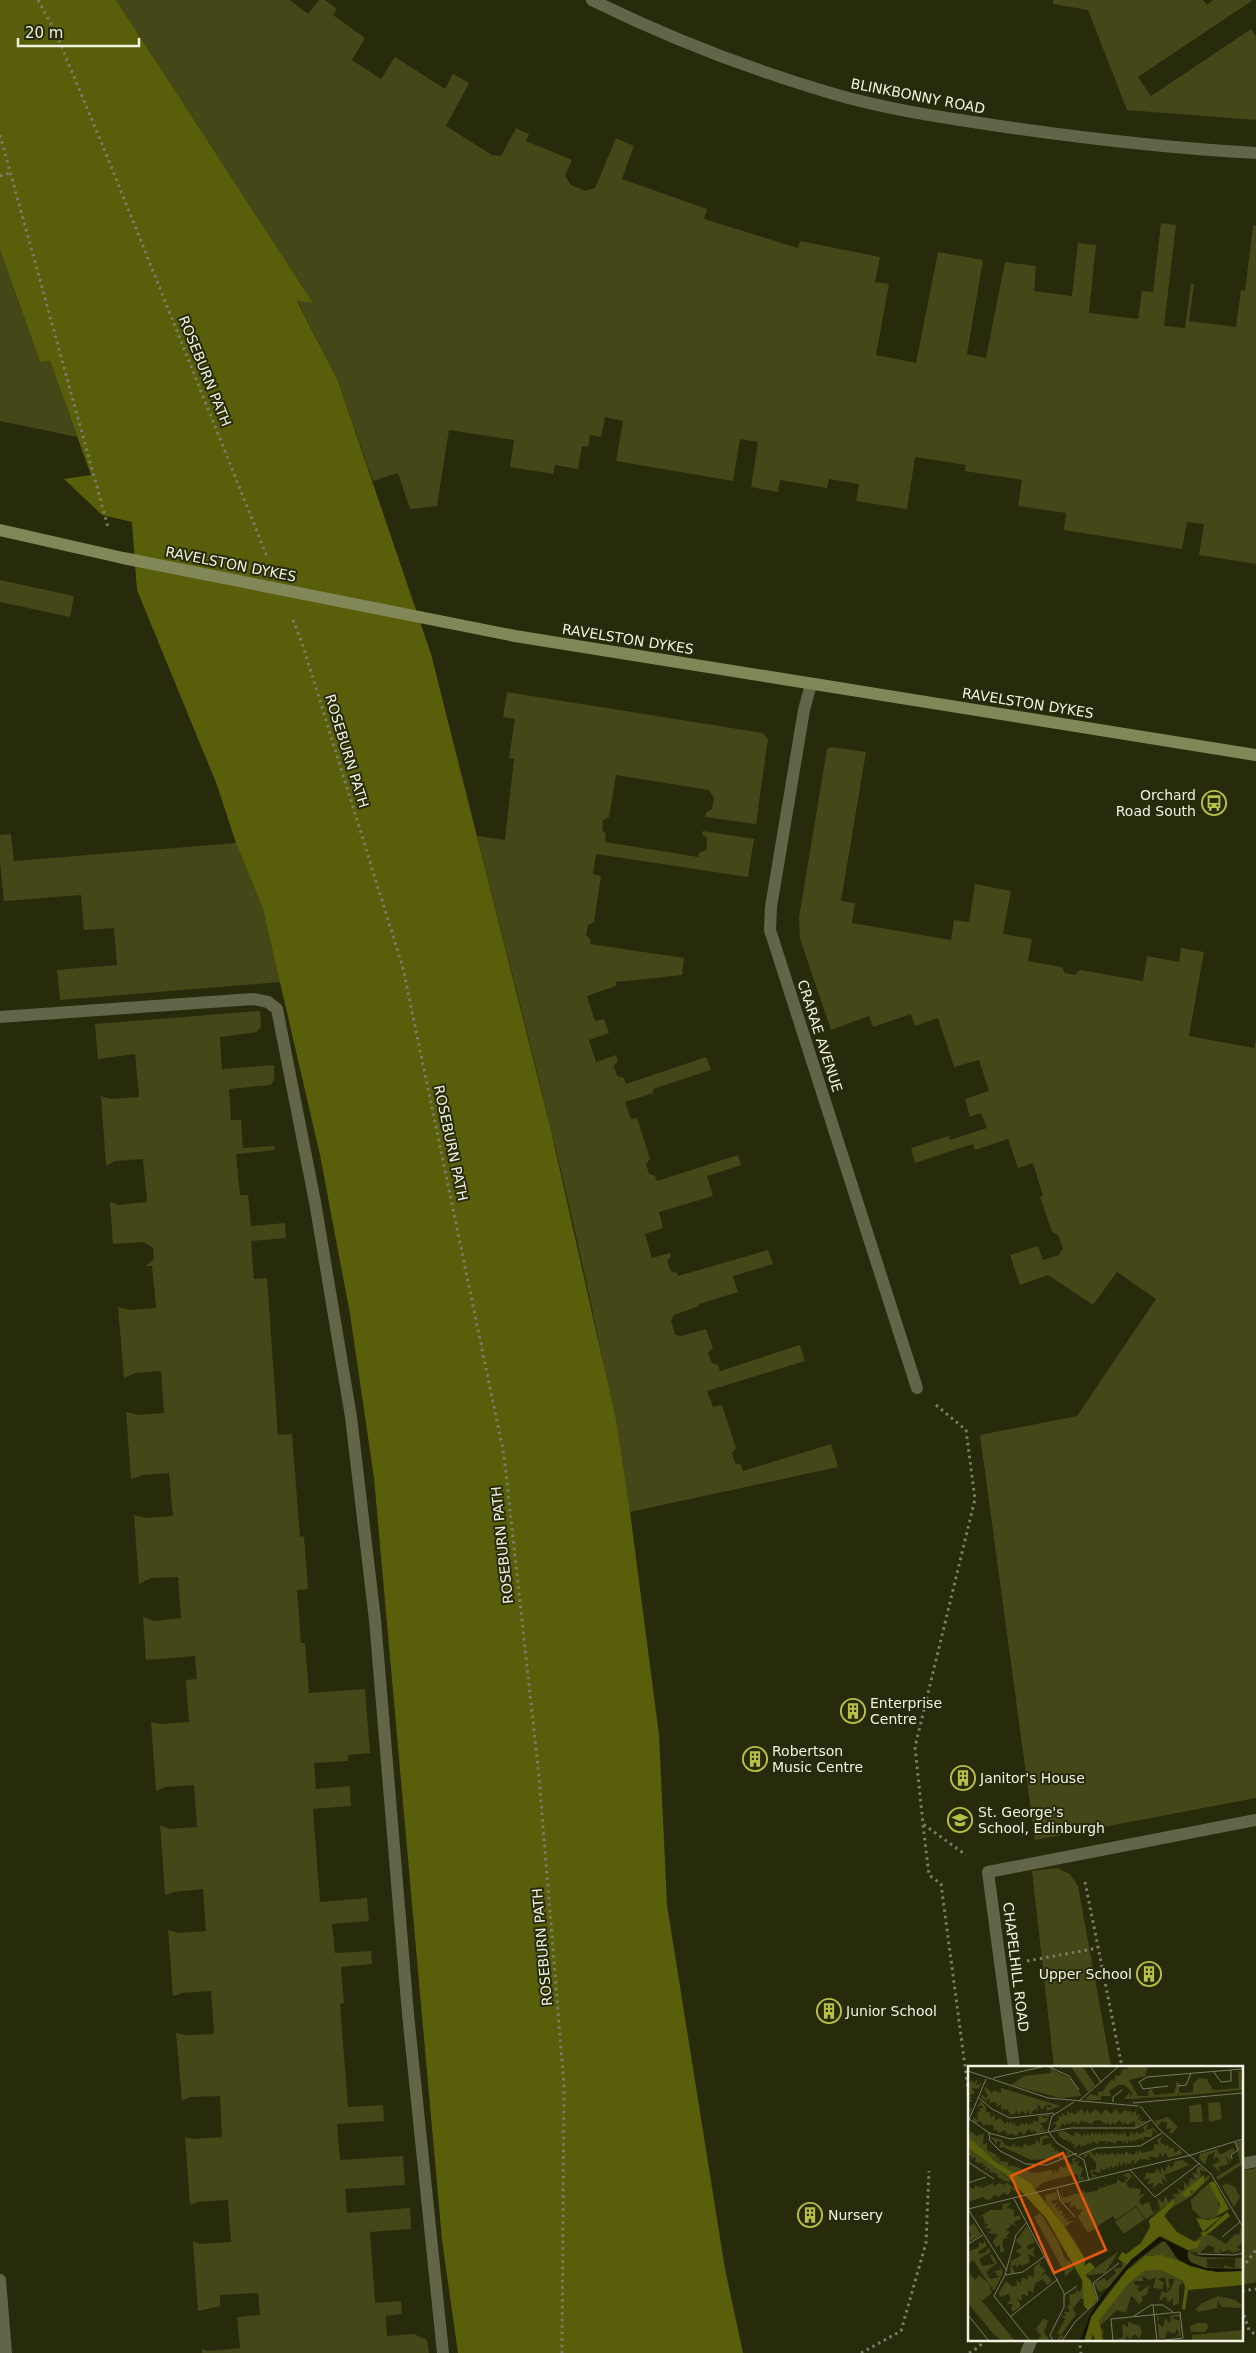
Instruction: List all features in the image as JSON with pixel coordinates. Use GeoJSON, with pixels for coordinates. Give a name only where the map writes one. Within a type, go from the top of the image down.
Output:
{"type":"FeatureCollection","features":[{"type":"Feature","properties":{"kind":"street","name":"BLINKBONNY ROAD"},"geometry":{"type":"LineString","coordinates":[[592,0],[650,28],[835,94],[944,118],[1059,135],[1188,149],[1256,153]]}},
{"type":"Feature","properties":{"kind":"street","name":"RAVELSTON DYKES"},"geometry":{"type":"LineString","coordinates":[[0,530],[120,557],[524,637],[1256,754]]}},
{"type":"Feature","properties":{"kind":"street","name":"CRARAE AVENUE"},"geometry":{"type":"LineString","coordinates":[[811,684],[804,710],[771,907],[770,930],[917,1388]]}},
{"type":"Feature","properties":{"kind":"street"},"geometry":{"type":"LineString","coordinates":[[0,1017],[253,999],[268,1002],[277,1009],[315,1202],[351,1417],[375,1620],[409,2023],[443,2353]]}},
{"type":"Feature","properties":{"kind":"street"},"geometry":{"type":"LineString","coordinates":[[988,1872],[1256,1820]]}},
{"type":"Feature","properties":{"kind":"street","name":"CHAPELHILL ROAD"},"geometry":{"type":"LineString","coordinates":[[988,1872],[1014,2066]]}},
{"type":"Feature","properties":{"kind":"street"},"geometry":{"type":"LineString","coordinates":[[0,2280],[6,2353]]}},
{"type":"Feature","properties":{"kind":"street"},"geometry":{"type":"LineString","coordinates":[[1026,2353],[1032,2340]]}},
{"type":"Feature","properties":{"kind":"path","name":"ROSEBURN PATH"},"geometry":{"type":"LineString","coordinates":[[38,0],[54,31],[111,166],[269,560]]}},
{"type":"Feature","properties":{"kind":"path"},"geometry":{"type":"LineString","coordinates":[[0,135],[120,557]]}},
{"type":"Feature","properties":{"kind":"path"},"geometry":{"type":"LineString","coordinates":[[0,176],[10,173]]}},
{"type":"Feature","properties":{"kind":"path","name":"ROSEBURN PATH"},"geometry":{"type":"LineString","coordinates":[[291,616],[302,643],[403,968],[504,1455],[539,1777],[564,2084],[562,2353]]}},
{"type":"Feature","properties":{"kind":"path"},"geometry":{"type":"LineString","coordinates":[[917,1388],[966,1430],[975,1498],[915,1747],[929,1875],[941,1884],[968,2089]]}},
{"type":"Feature","properties":{"kind":"path"},"geometry":{"type":"LineString","coordinates":[[923,1824],[988,1872]]}},
{"type":"Feature","properties":{"kind":"path"},"geometry":{"type":"LineString","coordinates":[[1079,1854],[1122,2066]]}},
{"type":"Feature","properties":{"kind":"path"},"geometry":{"type":"LineString","coordinates":[[1001,1967],[1098,1948]]}},
{"type":"Feature","properties":{"kind":"path"},"geometry":{"type":"LineString","coordinates":[[861,2353],[901,2331],[926,2243],[929,2171]]}},
{"type":"Feature","properties":{"kind":"path"},"geometry":{"type":"LineString","coordinates":[[1244,2265],[1256,2250]]}},
{"type":"Feature","properties":{"kind":"path"},"geometry":{"type":"LineString","coordinates":[[1244,2315],[1249,2330],[1256,2334]]}},
{"type":"Feature","properties":{"kind":"path"},"geometry":{"type":"LineString","coordinates":[[969,2353],[979,2347],[984,2340]]}},
{"type":"Feature","properties":{"kind":"path"},"geometry":{"type":"LineString","coordinates":[[1079,2340],[1081,2353]]}},
{"type":"Feature","properties":{"kind":"green space"},"geometry":{"type":"Polygon","coordinates":[[[116,0],[290,0],[308,14],[319,0],[325,0],[337,9],[333,15],[365,38],[352,60],[381,79],[395,57],[445,89],[453,74],[469,83],[446,126],[492,155],[501,156],[516,128],[529,134],[526,141],[572,160],[565,176],[571,185],[585,191],[595,188],[616,138],[634,146],[622,179],[707,209],[704,219],[798,248],[800,241],[880,257],[875,282],[889,284],[876,355],[916,363],[938,252],[983,260],[967,354],[986,358],[1005,262],[1036,266],[1034,291],[1072,296],[1078,243],[1096,245],[1089,313],[1138,319],[1142,291],[1153,292],[1161,223],[1176,225],[1164,326],[1185,328],[1191,284],[1194,284],[1189,321],[1236,327],[1241,290],[1245,291],[1253,226],[1256,226],[1256,564],[1199,555],[1204,524],[1187,522],[1182,549],[1064,530],[1066,513],[1018,506],[1022,480],[965,471],[966,465],[915,457],[907,509],[856,501],[859,484],[829,479],[827,488],[780,480],[778,492],[751,487],[758,442],[740,439],[733,481],[616,461],[623,421],[605,417],[601,437],[590,435],[588,447],[582,446],[578,469],[555,465],[553,474],[510,467],[514,440],[449,430],[437,506],[410,509],[398,473],[373,481],[338,381],[297,300],[313,303],[116,0]]]}},
{"type":"Feature","properties":{"kind":"green space"},"geometry":{"type":"Polygon","coordinates":[[[1053,0],[1203,0],[1207,5],[1213,0],[1253,0],[1138,77],[1151,96],[1251,29],[1256,37],[1256,120],[1127,110],[1088,10],[1053,4],[1053,0]]]}},
{"type":"Feature","properties":{"kind":"green space"},"geometry":{"type":"Polygon","coordinates":[[[0,250],[40,362],[50,361],[77,437],[0,421],[0,250]]]}},
{"type":"Feature","properties":{"kind":"green space"},"geometry":{"type":"Polygon","coordinates":[[[0,580],[74,596],[70,617],[0,602],[0,580]]]}},
{"type":"Feature","properties":{"kind":"green space"},"geometry":{"type":"Polygon","coordinates":[[[507,692],[763,733],[768,739],[756,824],[705,817],[706,812],[712,809],[714,798],[709,790],[616,775],[609,817],[603,820],[602,830],[606,834],[605,842],[698,857],[699,853],[706,850],[707,838],[702,834],[703,831],[754,839],[748,877],[596,854],[593,874],[601,876],[594,922],[588,925],[586,935],[591,940],[590,944],[684,958],[682,975],[616,982],[616,986],[587,996],[595,1021],[604,1019],[609,1033],[589,1040],[596,1062],[616,1055],[618,1061],[614,1066],[617,1076],[624,1078],[626,1084],[706,1057],[711,1070],[653,1089],[653,1093],[625,1102],[631,1119],[637,1118],[650,1159],[646,1164],[649,1174],[655,1176],[657,1181],[738,1155],[741,1165],[707,1176],[713,1196],[659,1212],[663,1228],[645,1234],[652,1258],[670,1253],[671,1256],[667,1261],[671,1271],[677,1273],[678,1276],[768,1250],[773,1264],[733,1276],[738,1292],[699,1304],[699,1306],[674,1315],[671,1320],[675,1335],[681,1336],[706,1329],[713,1348],[708,1353],[712,1363],[718,1365],[720,1371],[800,1345],[805,1361],[707,1391],[713,1407],[722,1405],[736,1448],[732,1453],[735,1463],[741,1465],[743,1471],[831,1444],[838,1467],[630,1512],[599,1342],[581,1257],[541,1088],[477,836],[505,840],[514,759],[509,758],[515,719],[503,717],[507,692]]]}},
{"type":"Feature","properties":{"kind":"green space"},"geometry":{"type":"Polygon","coordinates":[[[831,747],[866,752],[841,901],[855,903],[852,923],[951,940],[954,920],[969,922],[975,884],[1011,891],[1003,934],[1032,939],[1028,961],[1062,967],[1065,973],[1075,975],[1080,970],[1143,981],[1147,956],[1179,962],[1181,948],[1204,952],[1189,1036],[1254,1048],[1256,1039],[1256,1798],[1035,1840],[980,1435],[1077,1416],[1156,1299],[1117,1272],[1093,1305],[1048,1275],[1020,1285],[1010,1255],[1038,1246],[1043,1260],[1059,1255],[1063,1248],[1058,1235],[1052,1232],[1040,1197],[1043,1196],[1033,1163],[1018,1168],[1008,1139],[975,1150],[973,1144],[915,1163],[911,1148],[949,1136],[950,1140],[987,1128],[981,1113],[970,1117],[965,1099],[989,1091],[979,1060],[954,1067],[938,1018],[915,1026],[911,1014],[873,1027],[869,1016],[831,1030],[800,939],[799,917],[827,749],[831,747]]]}},
{"type":"Feature","properties":{"kind":"green space"},"geometry":{"type":"Polygon","coordinates":[[[11,834],[14,861],[236,843],[263,909],[281,982],[60,1000],[57,970],[117,965],[114,928],[84,930],[81,895],[4,901],[0,862],[0,835],[11,834]]]}},
{"type":"Feature","properties":{"kind":"green space"},"geometry":{"type":"Polygon","coordinates":[[[260,1011],[261,1027],[257,1032],[220,1037],[222,1069],[274,1065],[274,1080],[271,1085],[229,1089],[231,1120],[241,1120],[243,1148],[274,1146],[275,1150],[236,1154],[240,1195],[248,1195],[251,1226],[285,1223],[286,1238],[251,1241],[254,1279],[267,1278],[278,1435],[292,1434],[300,1537],[304,1536],[308,1589],[297,1590],[301,1643],[305,1643],[309,1693],[365,1689],[370,1753],[348,1755],[348,1761],[314,1763],[316,1789],[350,1786],[351,1806],[313,1809],[320,1902],[367,1898],[369,1921],[332,1924],[335,1953],[371,1951],[372,1964],[341,1967],[344,2003],[340,2004],[348,2107],[383,2105],[384,2121],[337,2124],[340,2160],[403,2156],[405,2185],[345,2189],[347,2213],[410,2208],[411,2229],[370,2232],[375,2303],[401,2301],[402,2314],[386,2316],[387,2336],[414,2334],[427,2340],[429,2353],[202,2353],[202,2349],[209,2351],[240,2348],[237,2317],[260,2315],[258,2293],[220,2295],[220,2306],[198,2311],[193,2241],[200,2244],[231,2242],[228,2200],[197,2202],[190,2205],[185,2137],[193,2139],[222,2137],[220,2096],[190,2097],[182,2101],[176,2033],[186,2035],[214,2034],[211,1991],[182,1993],[173,1996],[168,1930],[178,1933],[206,1931],[203,1889],[174,1892],[165,1895],[160,1825],[170,1829],[197,1827],[194,1785],[165,1787],[156,1791],[151,1722],[161,1724],[189,1722],[186,1680],[197,1679],[195,1656],[146,1660],[143,1617],[154,1621],[181,1618],[178,1577],[151,1578],[139,1584],[134,1515],[145,1518],[173,1516],[169,1473],[143,1475],[131,1479],[126,1412],[138,1415],[164,1413],[161,1371],[135,1373],[124,1378],[118,1307],[129,1310],[156,1308],[152,1266],[146,1266],[154,1259],[153,1248],[144,1242],[113,1244],[110,1202],[119,1205],[147,1202],[143,1159],[115,1161],[106,1166],[101,1096],[110,1099],[139,1097],[135,1054],[98,1059],[95,1024],[260,1011]]]}},
{"type":"Feature","properties":{"kind":"green space"},"geometry":{"type":"Polygon","coordinates":[[[1057,1868],[1070,1874],[1078,1886],[1111,2066],[1054,2066],[1032,1871],[1057,1868]]]}},
{"type":"Feature","properties":{"kind":"green space"},"geometry":{"type":"Polygon","coordinates":[[[1256,2168],[1256,2282],[1244,2285],[1244,2171],[1256,2168]]]}},
{"type":"Feature","properties":{"kind":"shaded area"},"geometry":{"type":"Polygon","coordinates":[[[0,0],[116,0],[313,303],[297,301],[338,381],[431,654],[550,1126],[616,1420],[659,1735],[667,1905],[725,2269],[743,2353],[458,2353],[442,2240],[374,1478],[350,1314],[320,1155],[263,909],[236,843],[217,785],[137,590],[132,522],[102,515],[64,479],[91,475],[50,361],[40,362],[0,250],[0,0]]]}},
{"type":"Feature","properties":{"kind":"place","name":"Orchard Road South"},"geometry":{"type":"Point","coordinates":[1214,803]}},
{"type":"Feature","properties":{"kind":"place","name":"Enterprise Centre"},"geometry":{"type":"Point","coordinates":[853,1711]}},
{"type":"Feature","properties":{"kind":"place","name":"Robertson Music Centre"},"geometry":{"type":"Point","coordinates":[755,1759]}},
{"type":"Feature","properties":{"kind":"place","name":"Janitor's House"},"geometry":{"type":"Point","coordinates":[963,1778]}},
{"type":"Feature","properties":{"kind":"place","name":"St. George's School, Edinburgh"},"geometry":{"type":"Point","coordinates":[960,1820]}},
{"type":"Feature","properties":{"kind":"place","name":"Upper School"},"geometry":{"type":"Point","coordinates":[1149,1974]}},
{"type":"Feature","properties":{"kind":"place","name":"Junior School"},"geometry":{"type":"Point","coordinates":[829,2011]}},
{"type":"Feature","properties":{"kind":"place","name":"Nursery"},"geometry":{"type":"Point","coordinates":[810,2215]}}]}
